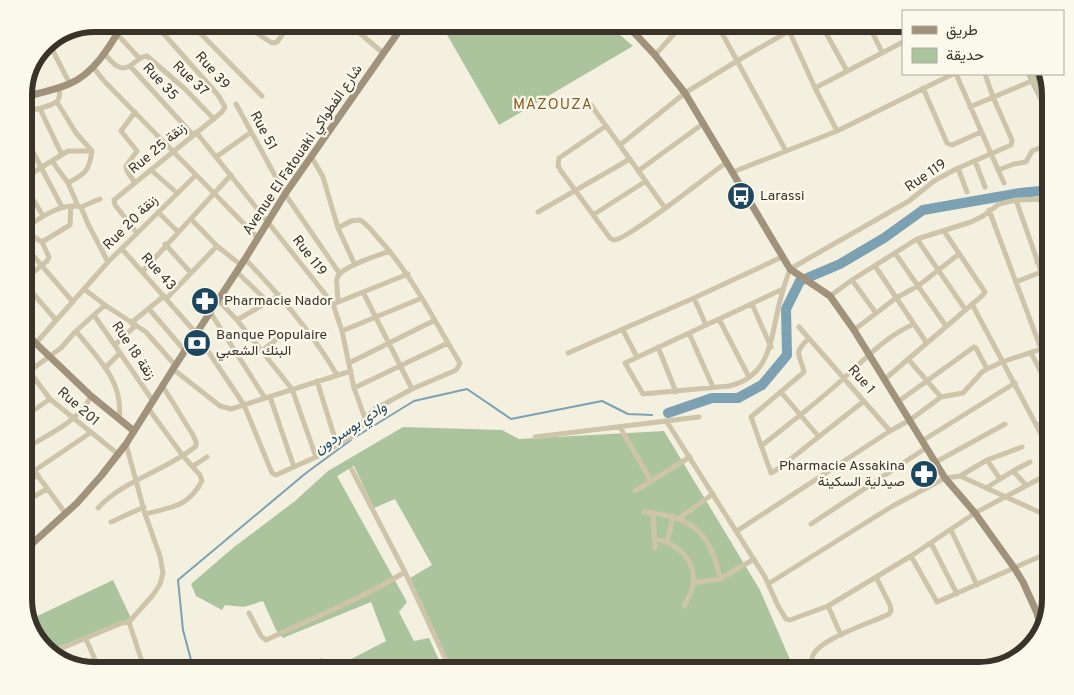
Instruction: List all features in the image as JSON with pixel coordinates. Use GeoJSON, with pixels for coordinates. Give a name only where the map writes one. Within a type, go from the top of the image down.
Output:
{"type":"FeatureCollection","features":[{"type":"Feature","properties":{"kind":"street","name":"Rue 39"},"geometry":{"type":"LineString","coordinates":[[162,32],[218,95],[225,106],[222,112]]}},
{"type":"Feature","properties":{"kind":"street"},"geometry":{"type":"LineString","coordinates":[[199,32],[262,96]]}},
{"type":"Feature","properties":{"kind":"street"},"geometry":{"type":"LineString","coordinates":[[258,32],[272,43],[277,42],[284,32]]}},
{"type":"Feature","properties":{"kind":"street"},"geometry":{"type":"LineString","coordinates":[[358,32],[383,53]]}},
{"type":"Feature","properties":{"kind":"street","name":"Avenue El Fatouaki شارع الفطواكي"},"geometry":{"type":"LineString","coordinates":[[33,543],[66,514],[101,476],[126,444],[162,385],[237,272],[284,194],[398,32]]}},
{"type":"Feature","properties":{"kind":"street"},"geometry":{"type":"LineString","coordinates":[[633,32],[655,55],[685,93],[790,269],[830,296],[854,330],[945,478],[975,514],[1015,569],[1039,618]]}},
{"type":"Feature","properties":{"kind":"street"},"geometry":{"type":"LineString","coordinates":[[655,55],[676,32]]}},
{"type":"Feature","properties":{"kind":"street"},"geometry":{"type":"LineString","coordinates":[[721,32],[786,151]]}},
{"type":"Feature","properties":{"kind":"street"},"geometry":{"type":"LineString","coordinates":[[620,145],[685,93],[787,32]]}},
{"type":"Feature","properties":{"kind":"street"},"geometry":{"type":"LineString","coordinates":[[789,32],[837,131]]}},
{"type":"Feature","properties":{"kind":"street"},"geometry":{"type":"LineString","coordinates":[[826,32],[847,71]]}},
{"type":"Feature","properties":{"kind":"street"},"geometry":{"type":"LineString","coordinates":[[872,32],[882,52]]}},
{"type":"Feature","properties":{"kind":"street"},"geometry":{"type":"LineString","coordinates":[[33,95],[70,84],[85,75],[118,33],[139,58],[130,66],[119,67],[104,53]]}},
{"type":"Feature","properties":{"kind":"street"},"geometry":{"type":"LineString","coordinates":[[815,88],[902,42]]}},
{"type":"Feature","properties":{"kind":"street"},"geometry":{"type":"LineString","coordinates":[[52,50],[70,84]]}},
{"type":"Feature","properties":{"kind":"street","name":"Rue 37"},"geometry":{"type":"LineString","coordinates":[[139,58],[146,55],[149,57],[214,118]]}},
{"type":"Feature","properties":{"kind":"street","name":"Rue 35"},"geometry":{"type":"LineString","coordinates":[[130,66],[195,133],[231,175]]}},
{"type":"Feature","properties":{"kind":"street"},"geometry":{"type":"LineString","coordinates":[[93,67],[105,82],[258,238]]}},
{"type":"Feature","properties":{"kind":"street"},"geometry":{"type":"LineString","coordinates":[[733,172],[837,131],[952,75]]}},
{"type":"Feature","properties":{"kind":"street"},"geometry":{"type":"LineString","coordinates":[[954,75],[1004,183]]}},
{"type":"Feature","properties":{"kind":"street","name":"Rue 119"},"geometry":{"type":"LineString","coordinates":[[790,269],[909,201],[934,180],[1010,145],[1012,142],[985,75]]}},
{"type":"Feature","properties":{"kind":"street"},"geometry":{"type":"LineString","coordinates":[[1032,75],[1042,100]]}},
{"type":"Feature","properties":{"kind":"street"},"geometry":{"type":"LineString","coordinates":[[970,107],[1034,80]]}},
{"type":"Feature","properties":{"kind":"street"},"geometry":{"type":"LineString","coordinates":[[33,110],[57,102],[60,96],[59,88]]}},
{"type":"Feature","properties":{"kind":"street"},"geometry":{"type":"LineString","coordinates":[[923,88],[947,143],[952,144],[981,132]]}},
{"type":"Feature","properties":{"kind":"street"},"geometry":{"type":"LineString","coordinates":[[57,102],[76,133],[92,151]]}},
{"type":"Feature","properties":{"kind":"street","name":"Rue 51"},"geometry":{"type":"LineString","coordinates":[[236,104],[284,194],[340,274]]}},
{"type":"Feature","properties":{"kind":"street"},"geometry":{"type":"LineString","coordinates":[[591,105],[665,208]]}},
{"type":"Feature","properties":{"kind":"street"},"geometry":{"type":"LineString","coordinates":[[40,108],[62,155]]}},
{"type":"Feature","properties":{"kind":"street"},"geometry":{"type":"LineString","coordinates":[[135,112],[121,131],[137,151],[126,166],[127,172],[135,183]]}},
{"type":"Feature","properties":{"kind":"street","name":"Rue 25 زنقة"},"geometry":{"type":"LineString","coordinates":[[137,233],[116,206],[114,200],[222,112]]}},
{"type":"Feature","properties":{"kind":"street"},"geometry":{"type":"LineString","coordinates":[[638,171],[704,124]]}},
{"type":"Feature","properties":{"kind":"street"},"geometry":{"type":"LineString","coordinates":[[606,126],[559,158],[558,166],[610,238],[617,241],[727,162]]}},
{"type":"Feature","properties":{"kind":"street"},"geometry":{"type":"LineString","coordinates":[[216,157],[250,133]]}},
{"type":"Feature","properties":{"kind":"street"},"geometry":{"type":"LineString","coordinates":[[998,170],[1026,162],[1032,151],[1042,147]]}},
{"type":"Feature","properties":{"kind":"street"},"geometry":{"type":"LineString","coordinates":[[33,173],[74,150],[92,151]]}},
{"type":"Feature","properties":{"kind":"street"},"geometry":{"type":"LineString","coordinates":[[68,183],[88,170],[92,151]]}},
{"type":"Feature","properties":{"kind":"street"},"geometry":{"type":"LineString","coordinates":[[33,152],[62,207]]}},
{"type":"Feature","properties":{"kind":"street"},"geometry":{"type":"LineString","coordinates":[[311,156],[328,192],[338,228],[355,265]]}},
{"type":"Feature","properties":{"kind":"street"},"geometry":{"type":"LineString","coordinates":[[538,212],[630,159]]}},
{"type":"Feature","properties":{"kind":"street"},"geometry":{"type":"LineString","coordinates":[[52,161],[68,183],[108,262]]}},
{"type":"Feature","properties":{"kind":"street"},"geometry":{"type":"LineString","coordinates":[[975,161],[985,187]]}},
{"type":"Feature","properties":{"kind":"street"},"geometry":{"type":"LineString","coordinates":[[958,168],[967,192]]}},
{"type":"Feature","properties":{"kind":"street"},"geometry":{"type":"LineString","coordinates":[[151,170],[177,193]]}},
{"type":"Feature","properties":{"kind":"street","name":"Rue 20 زنقة"},"geometry":{"type":"LineString","coordinates":[[36,344],[108,262],[196,175]]}},
{"type":"Feature","properties":{"kind":"street"},"geometry":{"type":"LineString","coordinates":[[142,272],[165,244],[231,175]]}},
{"type":"Feature","properties":{"kind":"street","name":"Rue 119"},"geometry":{"type":"LineString","coordinates":[[231,175],[336,303]]}},
{"type":"Feature","properties":{"kind":"street"},"geometry":{"type":"LineString","coordinates":[[593,215],[646,181]]}},
{"type":"Feature","properties":{"kind":"street"},"geometry":{"type":"LineString","coordinates":[[33,223],[43,216],[62,207],[80,206],[100,199]]}},
{"type":"Feature","properties":{"kind":"street"},"geometry":{"type":"LineString","coordinates":[[33,200],[43,216]]}},
{"type":"Feature","properties":{"kind":"street"},"geometry":{"type":"LineString","coordinates":[[830,296],[917,239],[978,218],[999,204],[1016,200],[1040,200],[1042,204]]}},
{"type":"Feature","properties":{"kind":"street"},"geometry":{"type":"LineString","coordinates":[[1016,200],[1041,272],[1016,282]]}},
{"type":"Feature","properties":{"kind":"street"},"geometry":{"type":"LineString","coordinates":[[42,242],[70,225],[71,206]]}},
{"type":"Feature","properties":{"kind":"street"},"geometry":{"type":"LineString","coordinates":[[737,531],[890,431],[910,420],[941,397],[963,393],[987,369],[1041,349],[989,210]]}},
{"type":"Feature","properties":{"kind":"street"},"geometry":{"type":"LineString","coordinates":[[158,212],[177,231]]}},
{"type":"Feature","properties":{"kind":"street"},"geometry":{"type":"LineString","coordinates":[[190,219],[217,246],[243,262],[280,295],[315,340],[338,375]]}},
{"type":"Feature","properties":{"kind":"street"},"geometry":{"type":"LineString","coordinates":[[338,228],[350,221],[360,220],[390,250],[408,274],[460,363],[458,369],[412,389],[375,409],[364,418]]}},
{"type":"Feature","properties":{"kind":"street"},"geometry":{"type":"LineString","coordinates":[[885,378],[985,292],[944,231]]}},
{"type":"Feature","properties":{"kind":"street"},"geometry":{"type":"LineString","coordinates":[[33,236],[42,242],[49,259],[33,274]]}},
{"type":"Feature","properties":{"kind":"street"},"geometry":{"type":"LineString","coordinates":[[917,239],[965,310]]}},
{"type":"Feature","properties":{"kind":"street"},"geometry":{"type":"LineString","coordinates":[[165,244],[191,272]]}},
{"type":"Feature","properties":{"kind":"street"},"geometry":{"type":"LineString","coordinates":[[115,345],[149,309],[165,297],[217,246]]}},
{"type":"Feature","properties":{"kind":"street","name":"Rue 43"},"geometry":{"type":"LineString","coordinates":[[122,249],[196,333],[244,405],[272,473],[276,475],[294,467]]}},
{"type":"Feature","properties":{"kind":"street"},"geometry":{"type":"LineString","coordinates":[[210,312],[267,397],[294,467],[316,457],[356,434],[362,425],[364,418],[354,388],[336,303],[337,278],[355,265],[390,250]]}},
{"type":"Feature","properties":{"kind":"street"},"geometry":{"type":"LineString","coordinates":[[895,253],[946,326]]}},
{"type":"Feature","properties":{"kind":"street"},"geometry":{"type":"LineString","coordinates":[[854,330],[896,298],[918,286],[959,254]]}},
{"type":"Feature","properties":{"kind":"street"},"geometry":{"type":"LineString","coordinates":[[33,256],[73,302]]}},
{"type":"Feature","properties":{"kind":"street"},"geometry":{"type":"LineString","coordinates":[[568,353],[624,330],[782,257]]}},
{"type":"Feature","properties":{"kind":"street"},"geometry":{"type":"LineString","coordinates":[[1037,262],[1042,260]]}},
{"type":"Feature","properties":{"kind":"street"},"geometry":{"type":"LineString","coordinates":[[875,266],[926,342]]}},
{"type":"Feature","properties":{"kind":"street"},"geometry":{"type":"LineString","coordinates":[[783,289],[625,363],[643,394],[736,385],[749,377],[763,363],[771,347],[777,313],[790,269]]}},
{"type":"Feature","properties":{"kind":"street"},"geometry":{"type":"LineString","coordinates":[[237,272],[268,302]]}},
{"type":"Feature","properties":{"kind":"street"},"geometry":{"type":"LineString","coordinates":[[336,303],[408,274]]}},
{"type":"Feature","properties":{"kind":"street"},"geometry":{"type":"LineString","coordinates":[[852,280],[876,313]]}},
{"type":"Feature","properties":{"kind":"street"},"geometry":{"type":"LineString","coordinates":[[84,289],[149,334],[174,367],[220,406],[231,409],[351,371]]}},
{"type":"Feature","properties":{"kind":"street"},"geometry":{"type":"LineString","coordinates":[[363,292],[412,389]]}},
{"type":"Feature","properties":{"kind":"street"},"geometry":{"type":"LineString","coordinates":[[33,293],[56,320]]}},
{"type":"Feature","properties":{"kind":"street"},"geometry":{"type":"LineString","coordinates":[[237,320],[280,295]]}},
{"type":"Feature","properties":{"kind":"street"},"geometry":{"type":"LineString","coordinates":[[342,332],[422,298]]}},
{"type":"Feature","properties":{"kind":"street"},"geometry":{"type":"LineString","coordinates":[[694,298],[706,325]]}},
{"type":"Feature","properties":{"kind":"street"},"geometry":{"type":"LineString","coordinates":[[218,300],[237,320],[292,389],[316,457]]}},
{"type":"Feature","properties":{"kind":"street"},"geometry":{"type":"LineString","coordinates":[[752,304],[771,347]]}},
{"type":"Feature","properties":{"kind":"street"},"geometry":{"type":"LineString","coordinates":[[972,304],[1042,436]]}},
{"type":"Feature","properties":{"kind":"street"},"geometry":{"type":"LineString","coordinates":[[33,368],[65,344],[76,331],[105,305]]}},
{"type":"Feature","properties":{"kind":"street"},"geometry":{"type":"LineString","coordinates":[[149,309],[184,351]]}},
{"type":"Feature","properties":{"kind":"street","name":"Rue 18 زنقة"},"geometry":{"type":"LineString","coordinates":[[94,315],[153,400]]}},
{"type":"Feature","properties":{"kind":"street"},"geometry":{"type":"LineString","coordinates":[[719,319],[749,377]]}},
{"type":"Feature","properties":{"kind":"street"},"geometry":{"type":"LineString","coordinates":[[349,363],[435,320]]}},
{"type":"Feature","properties":{"kind":"street"},"geometry":{"type":"LineString","coordinates":[[761,446],[844,378],[869,353],[901,330],[914,324]]}},
{"type":"Feature","properties":{"kind":"street","name":"Rue 1"},"geometry":{"type":"LineString","coordinates":[[799,327],[890,431]]}},
{"type":"Feature","properties":{"kind":"street"},"geometry":{"type":"LineString","coordinates":[[624,330],[637,357]]}},
{"type":"Feature","properties":{"kind":"street"},"geometry":{"type":"LineString","coordinates":[[76,331],[112,376],[116,386],[120,410],[119,419]]}},
{"type":"Feature","properties":{"kind":"street"},"geometry":{"type":"LineString","coordinates":[[688,333],[713,387]]}},
{"type":"Feature","properties":{"kind":"street"},"geometry":{"type":"LineString","coordinates":[[262,351],[278,338]]}},
{"type":"Feature","properties":{"kind":"street"},"geometry":{"type":"LineString","coordinates":[[809,338],[800,346],[798,355],[804,372],[751,417],[771,473],[778,470],[864,401]]}},
{"type":"Feature","properties":{"kind":"street"},"geometry":{"type":"LineString","coordinates":[[33,341],[91,396],[134,431]]}},
{"type":"Feature","properties":{"kind":"street"},"geometry":{"type":"LineString","coordinates":[[354,388],[448,343]]}},
{"type":"Feature","properties":{"kind":"street"},"geometry":{"type":"LineString","coordinates":[[658,347],[676,392]]}},
{"type":"Feature","properties":{"kind":"street"},"geometry":{"type":"LineString","coordinates":[[899,401],[974,347],[987,369]]}},
{"type":"Feature","properties":{"kind":"street"},"geometry":{"type":"LineString","coordinates":[[105,368],[120,353]]}},
{"type":"Feature","properties":{"kind":"street"},"geometry":{"type":"LineString","coordinates":[[1030,353],[1042,375]]}},
{"type":"Feature","properties":{"kind":"street"},"geometry":{"type":"LineString","coordinates":[[908,359],[941,397]]}},
{"type":"Feature","properties":{"kind":"street","name":"Rue 201"},"geometry":{"type":"LineString","coordinates":[[33,381],[50,399],[118,454]]}},
{"type":"Feature","properties":{"kind":"street"},"geometry":{"type":"LineString","coordinates":[[317,381],[337,445]]}},
{"type":"Feature","properties":{"kind":"street"},"geometry":{"type":"LineString","coordinates":[[922,441],[1015,384]]}},
{"type":"Feature","properties":{"kind":"street"},"geometry":{"type":"LineString","coordinates":[[98,508],[117,491],[137,479],[171,464],[196,446],[196,442],[162,385]]}},
{"type":"Feature","properties":{"kind":"street"},"geometry":{"type":"LineString","coordinates":[[780,392],[819,437]]}},
{"type":"Feature","properties":{"kind":"street"},"geometry":{"type":"LineString","coordinates":[[33,443],[73,418],[86,405],[91,396]]}},
{"type":"Feature","properties":{"kind":"street"},"geometry":{"type":"LineString","coordinates":[[33,409],[50,399]]}},
{"type":"Feature","properties":{"kind":"street"},"geometry":{"type":"LineString","coordinates":[[145,514],[174,507],[189,499],[202,481],[148,408]]}},
{"type":"Feature","properties":{"kind":"street"},"geometry":{"type":"LineString","coordinates":[[535,437],[699,417]]}},
{"type":"Feature","properties":{"kind":"street"},"geometry":{"type":"LineString","coordinates":[[667,422],[754,558],[778,606],[788,620],[828,606],[911,556],[975,514],[1042,477]]}},
{"type":"Feature","properties":{"kind":"street"},"geometry":{"type":"LineString","coordinates":[[1037,426],[1042,423]]}},
{"type":"Feature","properties":{"kind":"street"},"geometry":{"type":"LineString","coordinates":[[936,462],[1005,424]]}},
{"type":"Feature","properties":{"kind":"street"},"geometry":{"type":"LineString","coordinates":[[620,427],[651,481]]}},
{"type":"Feature","properties":{"kind":"street"},"geometry":{"type":"LineString","coordinates":[[33,476],[90,432]]}},
{"type":"Feature","properties":{"kind":"street"},"geometry":{"type":"LineString","coordinates":[[58,650],[122,623],[130,622],[160,584],[163,573],[156,543],[145,514],[126,444]]}},
{"type":"Feature","properties":{"kind":"street"},"geometry":{"type":"LineString","coordinates":[[768,584],[891,507],[945,478],[960,476],[987,460],[1022,447]]}},
{"type":"Feature","properties":{"kind":"street"},"geometry":{"type":"LineString","coordinates":[[811,524],[926,448]]}},
{"type":"Feature","properties":{"kind":"street"},"geometry":{"type":"LineString","coordinates":[[192,466],[207,457]]}},
{"type":"Feature","properties":{"kind":"street"},"geometry":{"type":"LineString","coordinates":[[635,491],[690,457]]}},
{"type":"Feature","properties":{"kind":"street"},"geometry":{"type":"LineString","coordinates":[[987,460],[1000,479]]}},
{"type":"Feature","properties":{"kind":"street"},"geometry":{"type":"LineString","coordinates":[[986,488],[1030,462]]}},
{"type":"Feature","properties":{"kind":"street"},"geometry":{"type":"LineString","coordinates":[[33,469],[66,514]]}},
{"type":"Feature","properties":{"kind":"street"},"geometry":{"type":"LineString","coordinates":[[352,470],[405,572],[447,662]]}},
{"type":"Feature","properties":{"kind":"street"},"geometry":{"type":"LineString","coordinates":[[1013,471],[1026,485]]}},
{"type":"Feature","properties":{"kind":"street"},"geometry":{"type":"LineString","coordinates":[[960,476],[1042,513]]}},
{"type":"Feature","properties":{"kind":"street"},"geometry":{"type":"LineString","coordinates":[[33,497],[47,489]]}},
{"type":"Feature","properties":{"kind":"street"},"geometry":{"type":"LineString","coordinates":[[668,542],[676,517],[714,494]]}},
{"type":"Feature","properties":{"kind":"street"},"geometry":{"type":"LineString","coordinates":[[111,522],[144,507]]}},
{"type":"Feature","properties":{"kind":"street"},"geometry":{"type":"LineString","coordinates":[[644,512],[676,517],[701,533],[715,556],[720,579]]}},
{"type":"Feature","properties":{"kind":"street"},"geometry":{"type":"LineString","coordinates":[[653,513],[655,548]]}},
{"type":"Feature","properties":{"kind":"street"},"geometry":{"type":"LineString","coordinates":[[950,530],[977,585]]}},
{"type":"Feature","properties":{"kind":"street"},"geometry":{"type":"LineString","coordinates":[[654,539],[668,542],[680,550],[686,557],[693,574],[693,584],[684,606]]}},
{"type":"Feature","properties":{"kind":"street"},"geometry":{"type":"LineString","coordinates":[[931,543],[957,594]]}},
{"type":"Feature","properties":{"kind":"street"},"geometry":{"type":"LineString","coordinates":[[911,556],[937,602],[1042,556]]}},
{"type":"Feature","properties":{"kind":"street"},"geometry":{"type":"LineString","coordinates":[[693,584],[720,579],[754,558]]}},
{"type":"Feature","properties":{"kind":"street"},"geometry":{"type":"LineString","coordinates":[[249,613],[261,636],[266,640],[354,601],[405,572]]}},
{"type":"Feature","properties":{"kind":"street"},"geometry":{"type":"LineString","coordinates":[[813,662],[812,658],[816,649],[841,635],[889,614],[891,611],[890,605],[876,577]]}},
{"type":"Feature","properties":{"kind":"street"},"geometry":{"type":"LineString","coordinates":[[828,606],[841,635]]}},
{"type":"Feature","properties":{"kind":"street"},"geometry":{"type":"LineString","coordinates":[[130,622],[142,662]]}},
{"type":"Feature","properties":{"kind":"street"},"geometry":{"type":"LineString","coordinates":[[86,639],[95,660],[91,662]]}},
{"type":"Feature","properties":{"kind":"green space"},"geometry":{"type":"Polygon","coordinates":[[[445,32],[616,32],[633,46],[499,125],[445,32]]]}},
{"type":"Feature","properties":{"kind":"green space"},"geometry":{"type":"Polygon","coordinates":[[[1026,75],[1038,75],[1041,87],[1042,107],[1026,75]]]}},
{"type":"Feature","properties":{"kind":"green space"},"geometry":{"type":"Polygon","coordinates":[[[403,427],[502,430],[519,439],[664,431],[760,590],[791,662],[449,662],[410,578],[432,565],[395,499],[374,508],[354,466],[337,476],[407,602],[399,612],[414,641],[429,638],[440,662],[345,662],[386,641],[371,602],[283,638],[276,630],[263,601],[244,607],[225,605],[222,610],[196,596],[191,584],[234,547],[295,501],[328,471],[403,427]]]}},
{"type":"Feature","properties":{"kind":"green space"},"geometry":{"type":"Polygon","coordinates":[[[113,580],[131,618],[55,648],[41,631],[35,617],[113,580]]]}},
{"type":"Feature","properties":{"kind":"green space"},"geometry":{"type":"Polygon","coordinates":[[[322,658],[325,662],[312,662],[322,658]]]}},
{"type":"Feature","properties":{"kind":"waterway"},"geometry":{"type":"LineString","coordinates":[[668,413],[712,398],[738,398],[762,385],[787,355],[786,309],[800,281],[840,264],[884,238],[923,210],[1042,191]]}},
{"type":"Feature","properties":{"kind":"waterway","name":"وادي بوسردون"},"geometry":{"type":"LineString","coordinates":[[357,436],[414,401],[467,389],[511,419],[602,401],[628,414],[652,415]]}},
{"type":"Feature","properties":{"kind":"waterway","name":"وادي بوسردون"},"geometry":{"type":"LineString","coordinates":[[192,662],[183,630],[178,580],[306,473],[351,440]]}},
{"type":"Feature","properties":{"kind":"place","name":"Larassi"},"geometry":{"type":"Point","coordinates":[741,196]}},
{"type":"Feature","properties":{"kind":"place","name":"Pharmacie Nador"},"geometry":{"type":"Point","coordinates":[205,301]}},
{"type":"Feature","properties":{"kind":"place","name":"Banque Populaire البنك الشعبي"},"geometry":{"type":"Point","coordinates":[197,343]}},
{"type":"Feature","properties":{"kind":"place","name":"Pharmacie Assakina صيدلية السكينة"},"geometry":{"type":"Point","coordinates":[924,474]}},
{"type":"Feature","properties":{"kind":"district","name":"MAZOUZA"},"geometry":{"type":"Point","coordinates":[553,105]}}]}
